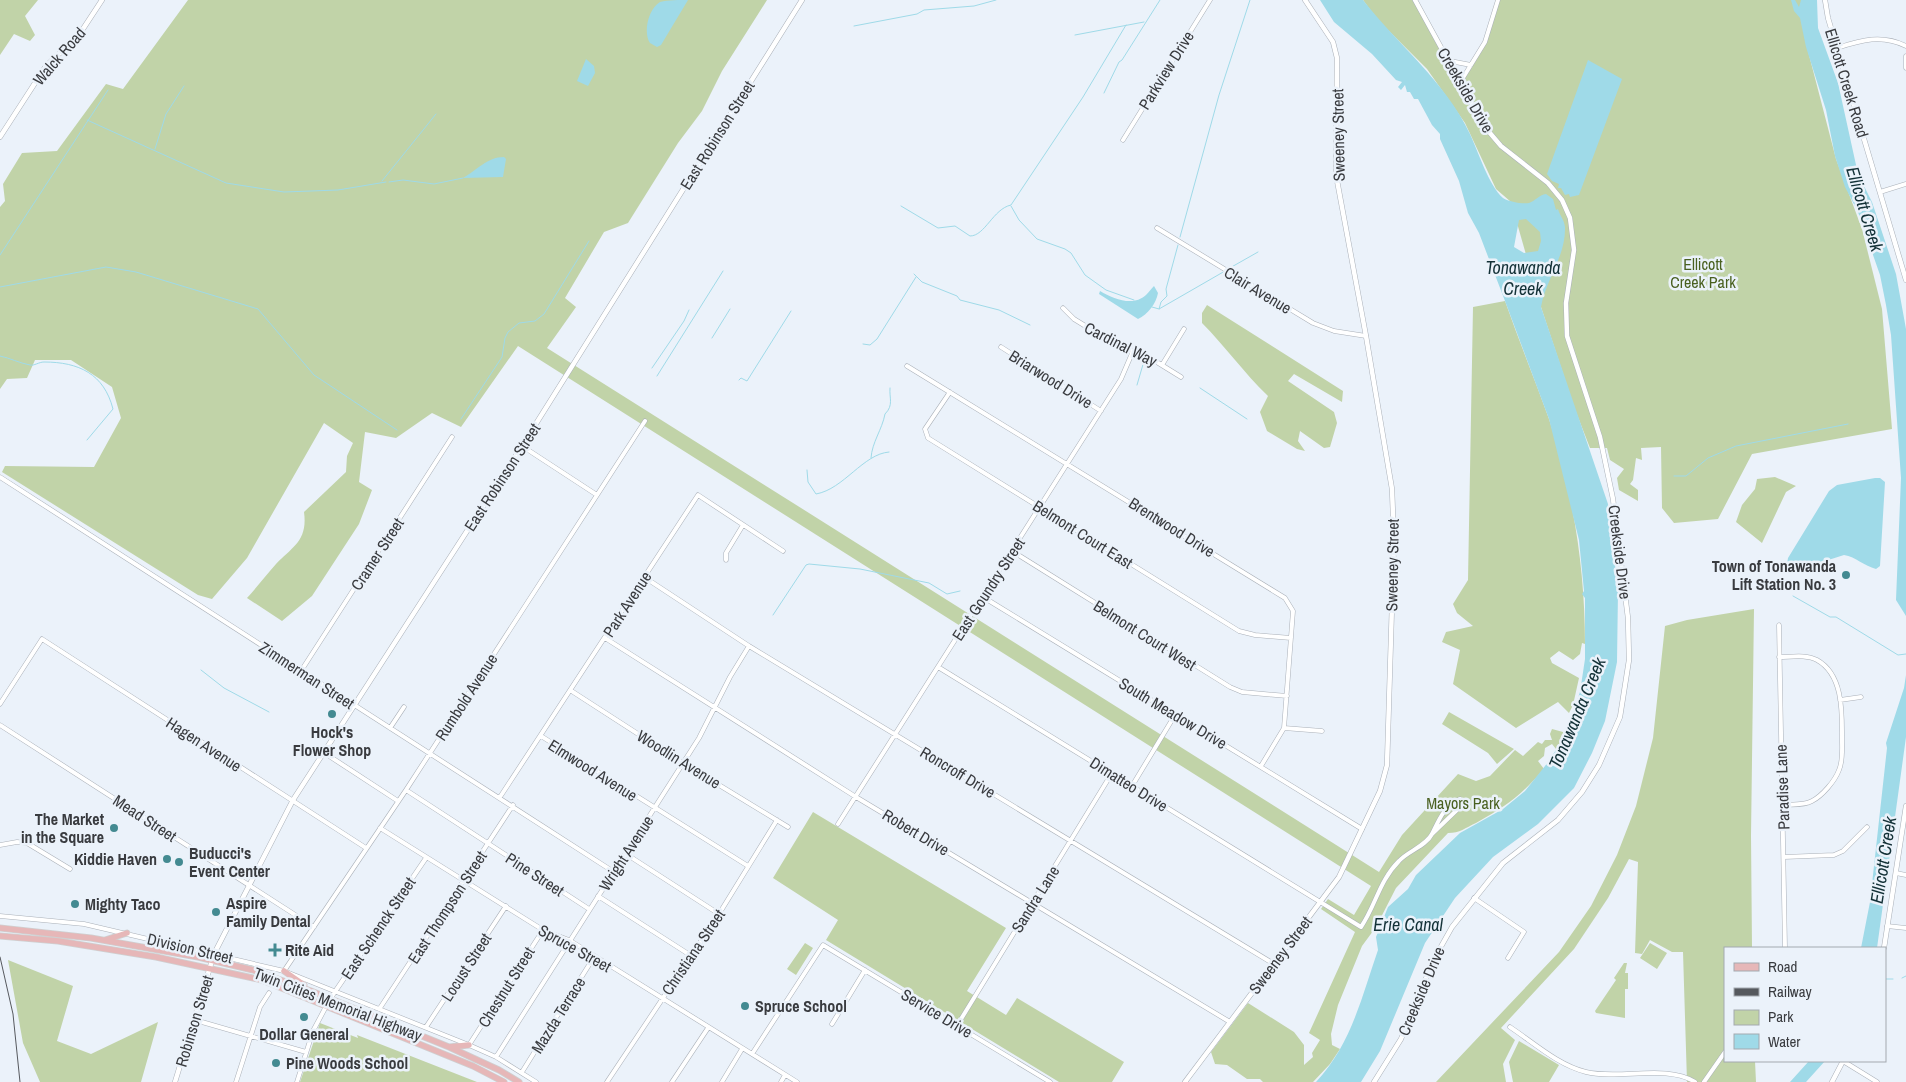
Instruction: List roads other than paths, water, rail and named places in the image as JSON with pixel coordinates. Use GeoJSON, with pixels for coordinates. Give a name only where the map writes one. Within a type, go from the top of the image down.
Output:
{"type":"FeatureCollection","features":[{"type":"Feature","properties":{"kind":"main road","name":"Twin Cities Memorial Highway"},"geometry":{"type":"LineString","coordinates":[[0,928],[45,932],[198,957],[213,957],[311,991],[449,1047],[499,1070],[519,1082]]}},
{"type":"Feature","properties":{"kind":"main road"},"geometry":{"type":"LineString","coordinates":[[103,941],[127,933]]}},
{"type":"Feature","properties":{"kind":"main road","name":"Twin Cities Memorial Highway"},"geometry":{"type":"LineString","coordinates":[[0,936],[58,941],[211,968],[262,980],[473,1066],[504,1082]]}},
{"type":"Feature","properties":{"kind":"main road"},"geometry":{"type":"LineString","coordinates":[[171,944],[198,957]]}},
{"type":"Feature","properties":{"kind":"main road"},"geometry":{"type":"LineString","coordinates":[[284,971],[311,991]]}},
{"type":"Feature","properties":{"kind":"main road"},"geometry":{"type":"LineString","coordinates":[[449,1047],[470,1045]]}},
{"type":"Feature","properties":{"kind":"street","name":"Walck Road"},"geometry":{"type":"LineString","coordinates":[[0,137],[46,66],[76,39],[102,0]]}},
{"type":"Feature","properties":{"kind":"street","name":"East Robinson Street"},"geometry":{"type":"LineString","coordinates":[[213,957],[293,800],[522,446],[802,0]]}},
{"type":"Feature","properties":{"kind":"street","name":"Parkview Drive"},"geometry":{"type":"LineString","coordinates":[[1123,140],[1210,0]]}},
{"type":"Feature","properties":{"kind":"street","name":"Sweeney Street"},"geometry":{"type":"LineString","coordinates":[[1185,1082],[1339,877],[1380,791],[1386,765],[1394,541],[1392,489],[1336,175],[1338,58],[1333,42],[1305,0]]}},
{"type":"Feature","properties":{"kind":"street","name":"Creekside Drive"},"geometry":{"type":"LineString","coordinates":[[1374,1082],[1401,1039],[1443,941],[1474,898],[1503,864],[1558,820],[1582,792],[1599,765],[1620,717],[1629,641],[1613,499],[1600,437],[1567,336],[1566,303],[1574,250],[1570,218],[1562,200],[1548,183],[1501,146],[1488,131],[1415,0]]}},
{"type":"Feature","properties":{"kind":"street"},"geometry":{"type":"LineString","coordinates":[[1461,81],[1485,42],[1498,0]]}},
{"type":"Feature","properties":{"kind":"street","name":"Ellicott Creek Road"},"geometry":{"type":"LineString","coordinates":[[1825,0],[1837,48],[1906,280]]}},
{"type":"Feature","properties":{"kind":"street"},"geometry":{"type":"LineString","coordinates":[[1837,48],[1872,38],[1906,46]]}},
{"type":"Feature","properties":{"kind":"street"},"geometry":{"type":"LineString","coordinates":[[1906,56],[1906,68]]}},
{"type":"Feature","properties":{"kind":"street"},"geometry":{"type":"LineString","coordinates":[[1450,61],[1471,65]]}},
{"type":"Feature","properties":{"kind":"street"},"geometry":{"type":"LineString","coordinates":[[1880,192],[1906,184]]}},
{"type":"Feature","properties":{"kind":"street","name":"Clair Avenue"},"geometry":{"type":"LineString","coordinates":[[1157,228],[1313,323],[1334,331],[1366,336]]}},
{"type":"Feature","properties":{"kind":"street","name":"Cardinal Way"},"geometry":{"type":"LineString","coordinates":[[1063,308],[1074,319],[1120,347],[1162,365],[1181,377]]}},
{"type":"Feature","properties":{"kind":"street"},"geometry":{"type":"LineString","coordinates":[[1162,365],[1184,329]]}},
{"type":"Feature","properties":{"kind":"street","name":"Briarwood Drive"},"geometry":{"type":"LineString","coordinates":[[1000,347],[1101,411]]}},
{"type":"Feature","properties":{"kind":"street","name":"East Goundry Street"},"geometry":{"type":"LineString","coordinates":[[838,824],[1101,411],[1124,374],[1133,351]]}},
{"type":"Feature","properties":{"kind":"street","name":"Brentwood Drive"},"geometry":{"type":"LineString","coordinates":[[907,366],[1068,462],[1286,598],[1293,611],[1284,728],[1261,766]]}},
{"type":"Feature","properties":{"kind":"street","name":"Belmont Court East"},"geometry":{"type":"LineString","coordinates":[[950,392],[925,429],[928,438],[1239,631],[1255,635],[1291,638]]}},
{"type":"Feature","properties":{"kind":"street","name":"Rumbold Avenue"},"geometry":{"type":"LineString","coordinates":[[284,971],[406,790],[645,420]]}},
{"type":"Feature","properties":{"kind":"street","name":"Cramer Street"},"geometry":{"type":"LineString","coordinates":[[301,671],[452,437]]}},
{"type":"Feature","properties":{"kind":"street"},"geometry":{"type":"LineString","coordinates":[[522,446],[597,495]]}},
{"type":"Feature","properties":{"kind":"street","name":"Zimmerman Street"},"geometry":{"type":"LineString","coordinates":[[0,477],[513,805],[614,872]]}},
{"type":"Feature","properties":{"kind":"street","name":"Park Avenue"},"geometry":{"type":"LineString","coordinates":[[500,797],[698,495],[783,552]]}},
{"type":"Feature","properties":{"kind":"street"},"geometry":{"type":"LineString","coordinates":[[726,560],[726,553],[743,525]]}},
{"type":"Feature","properties":{"kind":"street","name":"Belmont Court West"},"geometry":{"type":"LineString","coordinates":[[1012,551],[1230,688],[1242,692],[1287,696]]}},
{"type":"Feature","properties":{"kind":"street","name":"Roncroff Drive"},"geometry":{"type":"LineString","coordinates":[[644,578],[749,646],[1274,964]]}},
{"type":"Feature","properties":{"kind":"street","name":"South Meadow Drive"},"geometry":{"type":"LineString","coordinates":[[983,597],[1261,766],[1362,830]]}},
{"type":"Feature","properties":{"kind":"street","name":"Paradise Lane"},"geometry":{"type":"LineString","coordinates":[[1779,625],[1785,947]]}},
{"type":"Feature","properties":{"kind":"street","name":"Robert Drive"},"geometry":{"type":"LineString","coordinates":[[605,638],[856,797],[1230,1022]]}},
{"type":"Feature","properties":{"kind":"street","name":"Hagen Avenue"},"geometry":{"type":"LineString","coordinates":[[0,704],[42,639],[366,848]]}},
{"type":"Feature","properties":{"kind":"street","name":"Wright Avenue"},"geometry":{"type":"LineString","coordinates":[[496,1057],[655,809],[749,646]]}},
{"type":"Feature","properties":{"kind":"street"},"geometry":{"type":"LineString","coordinates":[[1779,657],[1806,656],[1820,662],[1832,677],[1840,700],[1842,759],[1837,775],[1813,801],[1802,804],[1782,805]]}},
{"type":"Feature","properties":{"kind":"street","name":"Dimatteo Drive"},"geometry":{"type":"LineString","coordinates":[[938,667],[1360,927],[1382,881],[1400,860],[1432,834]]}},
{"type":"Feature","properties":{"kind":"street","name":"Woodlin Avenue"},"geometry":{"type":"LineString","coordinates":[[570,690],[683,763],[788,827]]}},
{"type":"Feature","properties":{"kind":"street"},"geometry":{"type":"LineString","coordinates":[[1840,700],[1861,697]]}},
{"type":"Feature","properties":{"kind":"street"},"geometry":{"type":"LineString","coordinates":[[390,728],[404,707]]}},
{"type":"Feature","properties":{"kind":"street"},"geometry":{"type":"LineString","coordinates":[[1132,786],[1175,715]]}},
{"type":"Feature","properties":{"kind":"street","name":"Mead Street"},"geometry":{"type":"LineString","coordinates":[[0,725],[314,927]]}},
{"type":"Feature","properties":{"kind":"street"},"geometry":{"type":"LineString","coordinates":[[1284,728],[1322,731]]}},
{"type":"Feature","properties":{"kind":"street","name":"Elmwood Avenue"},"geometry":{"type":"LineString","coordinates":[[541,736],[748,866]]}},
{"type":"Feature","properties":{"kind":"street"},"geometry":{"type":"LineString","coordinates":[[323,752],[398,801]]}},
{"type":"Feature","properties":{"kind":"street","name":"Sandra Lane"},"geometry":{"type":"LineString","coordinates":[[958,1024],[1112,773]]}},
{"type":"Feature","properties":{"kind":"street","name":"Pine Street"},"geometry":{"type":"LineString","coordinates":[[406,790],[589,910]]}},
{"type":"Feature","properties":{"kind":"street"},"geometry":{"type":"LineString","coordinates":[[1460,799],[1459,808],[1432,834],[1433,828],[1451,803],[1460,799]]}},
{"type":"Feature","properties":{"kind":"street","name":"East Thompson Street"},"geometry":{"type":"LineString","coordinates":[[380,1008],[513,805]]}},
{"type":"Feature","properties":{"kind":"street"},"geometry":{"type":"LineString","coordinates":[[1884,947],[1906,806]]}},
{"type":"Feature","properties":{"kind":"street","name":"Christiana Street"},"geometry":{"type":"LineString","coordinates":[[606,1082],[718,914],[776,820]]}},
{"type":"Feature","properties":{"kind":"street"},"geometry":{"type":"LineString","coordinates":[[1784,856],[1834,855],[1843,852],[1867,827]]}},
{"type":"Feature","properties":{"kind":"street","name":"Spruce Street"},"geometry":{"type":"LineString","coordinates":[[380,828],[543,930],[570,940],[661,1000],[797,1082]]}},
{"type":"Feature","properties":{"kind":"street"},"geometry":{"type":"LineString","coordinates":[[0,846],[17,842],[27,843],[70,869]]}},
{"type":"Feature","properties":{"kind":"street"},"geometry":{"type":"LineString","coordinates":[[626,854],[718,914]]}},
{"type":"Feature","properties":{"kind":"street","name":"East Schenck Street"},"geometry":{"type":"LineString","coordinates":[[297,1082],[306,1052],[326,1005],[426,858]]}},
{"type":"Feature","properties":{"kind":"street"},"geometry":{"type":"LineString","coordinates":[[1896,873],[1906,875]]}},
{"type":"Feature","properties":{"kind":"street"},"geometry":{"type":"LineString","coordinates":[[598,896],[690,955]]}},
{"type":"Feature","properties":{"kind":"street"},"geometry":{"type":"LineString","coordinates":[[1474,898],[1524,932],[1508,958]]}},
{"type":"Feature","properties":{"kind":"street","name":"Locust Street"},"geometry":{"type":"LineString","coordinates":[[426,1027],[506,906]]}},
{"type":"Feature","properties":{"kind":"street","name":"Division Street"},"geometry":{"type":"LineString","coordinates":[[0,916],[65,921],[127,933],[213,957],[284,971],[336,990],[470,1045],[496,1057],[536,1082]]}},
{"type":"Feature","properties":{"kind":"street"},"geometry":{"type":"LineString","coordinates":[[1888,926],[1906,928]]}},
{"type":"Feature","properties":{"kind":"street","name":"Chestnut Street"},"geometry":{"type":"LineString","coordinates":[[470,1045],[543,930]]}},
{"type":"Feature","properties":{"kind":"street","name":"Service Drive"},"geometry":{"type":"LineString","coordinates":[[752,1054],[823,945],[958,1024],[1050,1082]]}},
{"type":"Feature","properties":{"kind":"street","name":"Robinson Street"},"geometry":{"type":"LineString","coordinates":[[175,1082],[213,957]]}},
{"type":"Feature","properties":{"kind":"street","name":"Mazda Terrace"},"geometry":{"type":"LineString","coordinates":[[522,1072],[594,957]]}},
{"type":"Feature","properties":{"kind":"street"},"geometry":{"type":"LineString","coordinates":[[832,1024],[865,970]]}},
{"type":"Feature","properties":{"kind":"street"},"geometry":{"type":"LineString","coordinates":[[236,1082],[260,1007],[269,993]]}},
{"type":"Feature","properties":{"kind":"street"},"geometry":{"type":"LineString","coordinates":[[195,1020],[306,1052]]}},
{"type":"Feature","properties":{"kind":"street"},"geometry":{"type":"LineString","coordinates":[[1510,1027],[1569,1066],[1587,1072],[1609,1077],[1678,1074],[1695,1082]]}},
{"type":"Feature","properties":{"kind":"street"},"geometry":{"type":"LineString","coordinates":[[672,1082],[708,1028]]}},
{"type":"Feature","properties":{"kind":"street"},"geometry":{"type":"LineString","coordinates":[[722,1082],[742,1049]]}},
{"type":"Feature","properties":{"kind":"street"},"geometry":{"type":"LineString","coordinates":[[1704,1082],[1724,1053]]}},
{"type":"Feature","properties":{"kind":"street"},"geometry":{"type":"LineString","coordinates":[[1832,1082],[1842,1062]]}},
{"type":"Feature","properties":{"kind":"street"},"geometry":{"type":"LineString","coordinates":[[1845,1062],[1877,1082]]}},
{"type":"Feature","properties":{"kind":"street"},"geometry":{"type":"LineString","coordinates":[[781,1082],[785,1075]]}},
{"type":"Feature","properties":{"kind":"water"},"geometry":{"type":"Polygon","coordinates":[[[688,0],[661,45],[657,47],[650,43],[647,27],[652,10],[656,5],[663,1],[688,0]]]}},
{"type":"Feature","properties":{"kind":"water"},"geometry":{"type":"Polygon","coordinates":[[[1320,0],[1363,0],[1448,97],[1470,134],[1484,168],[1498,193],[1509,201],[1523,203],[1529,203],[1546,194],[1553,199],[1556,210],[1558,209],[1565,227],[1564,238],[1559,258],[1541,307],[1608,504],[1618,591],[1617,662],[1605,721],[1592,753],[1574,788],[1538,824],[1493,857],[1455,898],[1425,943],[1380,1051],[1361,1082],[1316,1082],[1328,1068],[1347,1036],[1361,1002],[1378,950],[1376,937],[1388,907],[1408,889],[1416,875],[1460,833],[1503,809],[1525,791],[1549,761],[1564,737],[1580,692],[1585,659],[1585,598],[1582,594],[1584,591],[1579,540],[1549,419],[1479,233],[1468,213],[1459,181],[1440,139],[1440,134],[1432,125],[1418,99],[1414,99],[1410,92],[1407,92],[1405,85],[1401,90],[1398,87],[1402,82],[1396,80],[1372,54],[1334,22],[1320,0]],[[1526,219],[1519,220],[1514,247],[1524,253],[1538,251],[1541,241],[1540,232],[1526,219]]]}},
{"type":"Feature","properties":{"kind":"water","name":"Ellicott Creek"},"geometry":{"type":"Polygon","coordinates":[[[1791,0],[1795,0],[1799,7],[1801,0],[1817,0],[1818,28],[1838,83],[1858,174],[1872,202],[1896,274],[1906,329],[1906,616],[1896,600],[1901,478],[1891,335],[1886,305],[1880,275],[1858,212],[1845,187],[1835,156],[1826,110],[1806,47],[1800,18],[1794,11],[1791,0]]]}},
{"type":"Feature","properties":{"kind":"water"},"geometry":{"type":"Polygon","coordinates":[[[586,59],[594,66],[595,73],[588,86],[577,81],[586,59]]]}},
{"type":"Feature","properties":{"kind":"water"},"geometry":{"type":"Polygon","coordinates":[[[1588,60],[1622,79],[1579,195],[1570,197],[1569,194],[1565,195],[1561,188],[1558,188],[1559,184],[1552,181],[1547,174],[1588,60]]]}},
{"type":"Feature","properties":{"kind":"water"},"geometry":{"type":"Polygon","coordinates":[[[504,157],[506,159],[503,177],[463,178],[492,159],[504,157]]]}},
{"type":"Feature","properties":{"kind":"water"},"geometry":{"type":"Polygon","coordinates":[[[1154,286],[1158,293],[1155,301],[1148,311],[1138,319],[1099,294],[1100,291],[1117,299],[1135,301],[1141,299],[1154,286]]]}},
{"type":"Feature","properties":{"kind":"water"},"geometry":{"type":"Polygon","coordinates":[[[1880,478],[1885,482],[1880,566],[1876,569],[1844,555],[1797,570],[1790,569],[1787,564],[1788,558],[1829,491],[1837,485],[1880,478]]]}},
{"type":"Feature","properties":{"kind":"water","name":"Ellicott Creek"},"geometry":{"type":"Polygon","coordinates":[[[1906,675],[1906,737],[1877,947],[1861,947],[1870,902],[1886,743],[1904,688],[1906,675]]]}},
{"type":"Feature","properties":{"kind":"water"},"geometry":{"type":"Polygon","coordinates":[[[1808,1062],[1824,1062],[1806,1082],[1790,1082],[1808,1062]]]}},
{"type":"Feature","properties":{"kind":"waterway"},"geometry":{"type":"LineString","coordinates":[[854,26],[917,14],[924,10],[974,6],[996,0]]}},
{"type":"Feature","properties":{"kind":"waterway"},"geometry":{"type":"LineString","coordinates":[[1104,93],[1119,62],[1160,0]]}},
{"type":"Feature","properties":{"kind":"waterway"},"geometry":{"type":"LineString","coordinates":[[1180,237],[1219,95],[1250,0]]}},
{"type":"Feature","properties":{"kind":"waterway"},"geometry":{"type":"LineString","coordinates":[[1075,35],[1144,22]]}},
{"type":"Feature","properties":{"kind":"waterway"},"geometry":{"type":"LineString","coordinates":[[901,206],[938,228],[955,226],[970,236],[980,232],[999,212],[1011,205],[1083,97],[1126,25]]}},
{"type":"Feature","properties":{"kind":"waterway"},"geometry":{"type":"LineString","coordinates":[[155,149],[166,114],[184,86]]}},
{"type":"Feature","properties":{"kind":"waterway"},"geometry":{"type":"LineString","coordinates":[[0,255],[108,90]]}},
{"type":"Feature","properties":{"kind":"waterway"},"geometry":{"type":"LineString","coordinates":[[382,181],[436,114]]}},
{"type":"Feature","properties":{"kind":"waterway"},"geometry":{"type":"LineString","coordinates":[[87,120],[226,183],[284,192],[338,190],[386,182]]}},
{"type":"Feature","properties":{"kind":"waterway"},"geometry":{"type":"LineString","coordinates":[[389,182],[403,180],[434,184],[463,178]]}},
{"type":"Feature","properties":{"kind":"waterway"},"geometry":{"type":"LineString","coordinates":[[1011,206],[1019,220],[1037,239],[1065,249],[1071,253],[1085,275],[1106,290],[1134,300]]}},
{"type":"Feature","properties":{"kind":"waterway"},"geometry":{"type":"LineString","coordinates":[[461,419],[502,357],[505,338],[508,332],[519,323],[535,321],[544,314],[589,241]]}},
{"type":"Feature","properties":{"kind":"waterway"},"geometry":{"type":"LineString","coordinates":[[1178,245],[1166,289],[1167,296],[1161,302],[1159,309],[1225,271]]}},
{"type":"Feature","properties":{"kind":"waterway"},"geometry":{"type":"LineString","coordinates":[[1228,269],[1258,252]]}},
{"type":"Feature","properties":{"kind":"waterway"},"geometry":{"type":"LineString","coordinates":[[0,287],[106,267],[136,272],[258,309],[314,375],[397,430]]}},
{"type":"Feature","properties":{"kind":"waterway"},"geometry":{"type":"LineString","coordinates":[[657,376],[723,271]]}},
{"type":"Feature","properties":{"kind":"waterway"},"geometry":{"type":"LineString","coordinates":[[914,274],[922,282],[957,296],[960,300],[999,310],[1030,325]]}},
{"type":"Feature","properties":{"kind":"waterway"},"geometry":{"type":"LineString","coordinates":[[863,344],[870,345],[877,339],[916,277]]}},
{"type":"Feature","properties":{"kind":"waterway"},"geometry":{"type":"LineString","coordinates":[[1152,307],[1159,309]]}},
{"type":"Feature","properties":{"kind":"waterway"},"geometry":{"type":"LineString","coordinates":[[712,338],[730,309]]}},
{"type":"Feature","properties":{"kind":"waterway"},"geometry":{"type":"LineString","coordinates":[[652,368],[684,321],[689,310]]}},
{"type":"Feature","properties":{"kind":"waterway"},"geometry":{"type":"LineString","coordinates":[[739,380],[741,378],[747,381],[791,311]]}},
{"type":"Feature","properties":{"kind":"waterway"},"geometry":{"type":"LineString","coordinates":[[0,356],[30,365],[44,362],[68,364],[88,372],[96,379],[109,397],[113,409],[87,440]]}},
{"type":"Feature","properties":{"kind":"waterway"},"geometry":{"type":"LineString","coordinates":[[1137,385],[1144,361]]}},
{"type":"Feature","properties":{"kind":"waterway"},"geometry":{"type":"LineString","coordinates":[[871,458],[873,447],[891,401],[890,388]]}},
{"type":"Feature","properties":{"kind":"waterway"},"geometry":{"type":"LineString","coordinates":[[1200,388],[1247,419]]}},
{"type":"Feature","properties":{"kind":"waterway"},"geometry":{"type":"LineString","coordinates":[[1674,476],[1686,476],[1708,458],[1736,446],[1848,424]]}},
{"type":"Feature","properties":{"kind":"waterway"},"geometry":{"type":"LineString","coordinates":[[807,470],[808,482],[816,494],[836,486],[871,459],[889,452]]}},
{"type":"Feature","properties":{"kind":"waterway"},"geometry":{"type":"LineString","coordinates":[[773,615],[806,565],[809,564],[860,569],[929,583],[947,594],[960,591]]}},
{"type":"Feature","properties":{"kind":"waterway"},"geometry":{"type":"LineString","coordinates":[[1793,596],[1830,617],[1836,617],[1898,655],[1906,654]]}},
{"type":"Feature","properties":{"kind":"waterway"},"geometry":{"type":"LineString","coordinates":[[201,670],[224,688],[269,712]]}},
{"type":"Feature","properties":{"kind":"waterway"},"geometry":{"type":"LineString","coordinates":[[1902,978],[1906,976]]}},
{"type":"Feature","properties":{"kind":"waterway"},"geometry":{"type":"LineString","coordinates":[[1886,979],[1893,979]]}},
{"type":"Feature","properties":{"kind":"railway"},"geometry":{"type":"LineString","coordinates":[[0,957],[13,1014],[20,1082]]}},
{"type":"Feature","properties":{"kind":"place","name":"Town of Tonawanda Lift Station No. 3"},"geometry":{"type":"Point","coordinates":[1846,575]}},
{"type":"Feature","properties":{"kind":"place","name":"Hock's Flower Shop"},"geometry":{"type":"Point","coordinates":[332,714]}},
{"type":"Feature","properties":{"kind":"place","name":"The Market in the Square"},"geometry":{"type":"Point","coordinates":[114,828]}},
{"type":"Feature","properties":{"kind":"place","name":"Kiddie Haven"},"geometry":{"type":"Point","coordinates":[167,859]}},
{"type":"Feature","properties":{"kind":"place","name":"Buducci's Event Center"},"geometry":{"type":"Point","coordinates":[179,862]}},
{"type":"Feature","properties":{"kind":"place","name":"Mighty Taco"},"geometry":{"type":"Point","coordinates":[75,904]}},
{"type":"Feature","properties":{"kind":"place","name":"Aspire Family Dental"},"geometry":{"type":"Point","coordinates":[216,912]}},
{"type":"Feature","properties":{"kind":"place","name":"Rite Aid"},"geometry":{"type":"Point","coordinates":[275,950]}},
{"type":"Feature","properties":{"kind":"place","name":"Spruce School"},"geometry":{"type":"Point","coordinates":[745,1006]}},
{"type":"Feature","properties":{"kind":"place","name":"Dollar General"},"geometry":{"type":"Point","coordinates":[304,1017]}},
{"type":"Feature","properties":{"kind":"place","name":"Pine Woods School"},"geometry":{"type":"Point","coordinates":[276,1063]}},
{"type":"Feature","properties":{"kind":"park label","name":"Ellicott Creek Park"},"geometry":{"type":"Point","coordinates":[1703,273]}},
{"type":"Feature","properties":{"kind":"park label","name":"Mayors Park"},"geometry":{"type":"Point","coordinates":[1463,803]}},
{"type":"Feature","properties":{"kind":"water label","name":"Tonawanda Creek"},"geometry":{"type":"Point","coordinates":[1523,277]}},
{"type":"Feature","properties":{"kind":"water label","name":"Tonawanda Creek"},"geometry":{"type":"Point","coordinates":[1577,713]}},
{"type":"Feature","properties":{"kind":"water label","name":"Erie Canal"},"geometry":{"type":"Point","coordinates":[1408,924]}}]}
